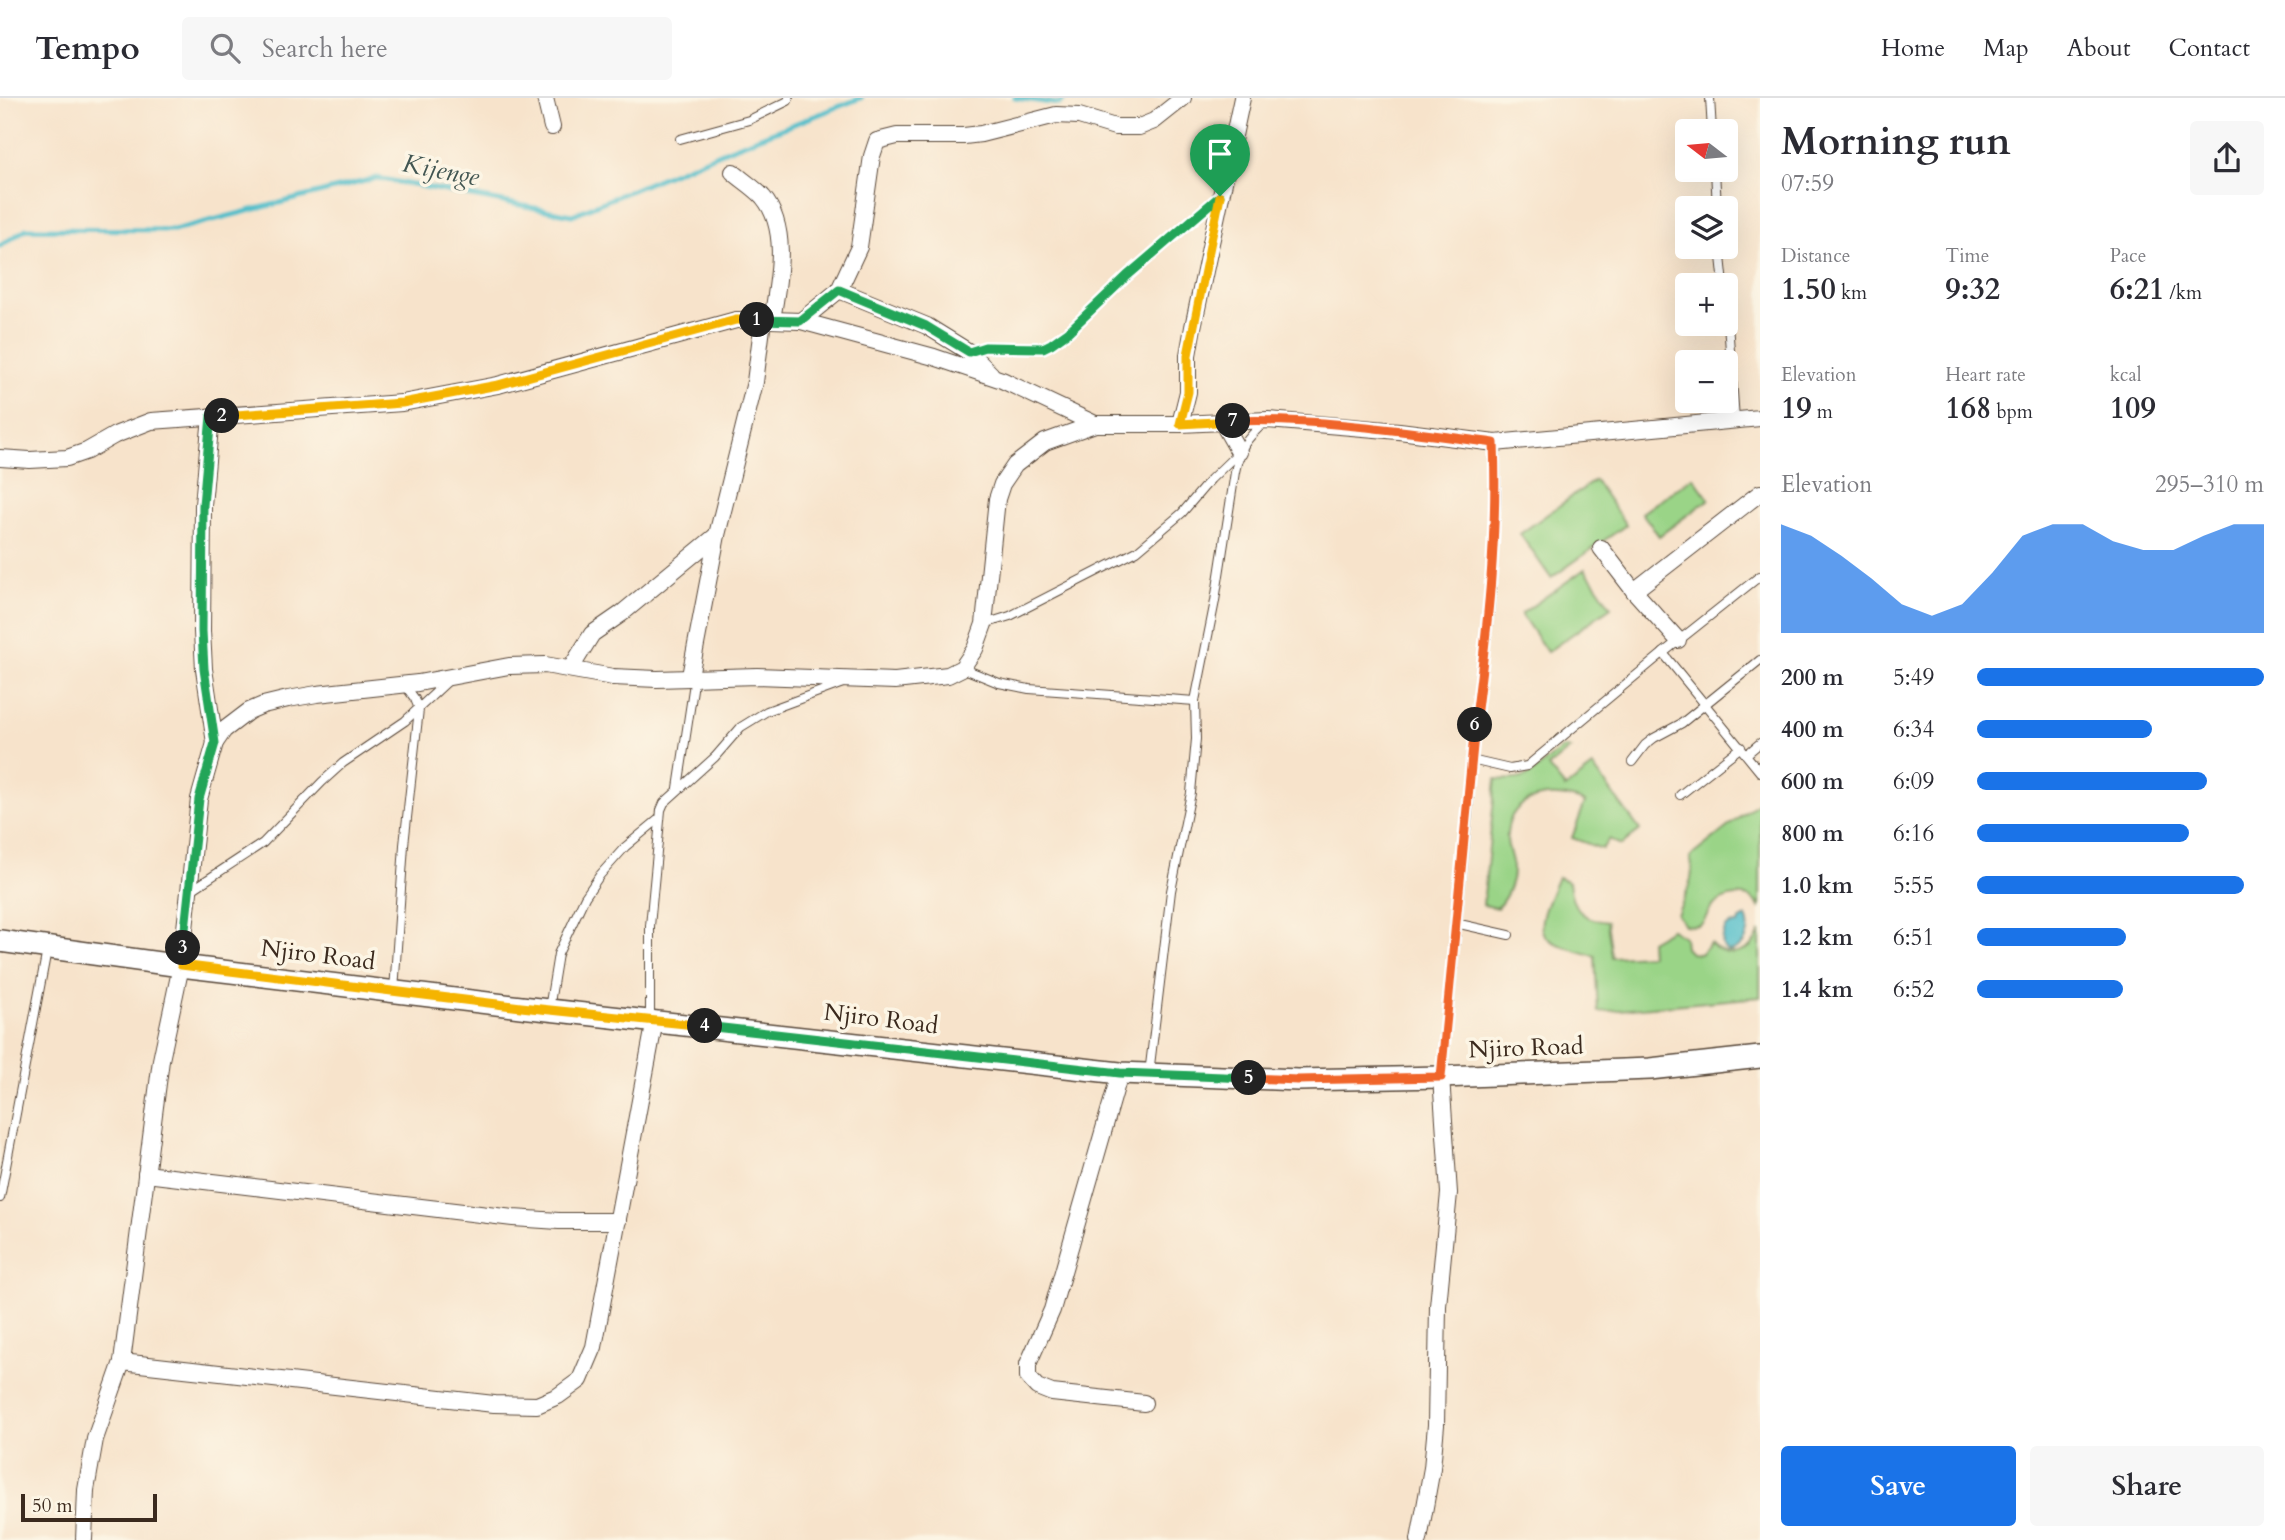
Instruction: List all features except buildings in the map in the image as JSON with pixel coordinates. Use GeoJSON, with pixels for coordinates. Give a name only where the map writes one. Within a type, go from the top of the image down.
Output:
{"type":"FeatureCollection","features":[{"type":"Feature","properties":{"kind":"street"},"geometry":{"type":"LineString","coordinates":[[545,98],[552,127]]}},
{"type":"Feature","properties":{"kind":"street"},"geometry":{"type":"LineString","coordinates":[[800,321],[839,290],[859,247],[872,156],[877,141],[897,136],[981,134],[1056,115],[1079,116],[1115,127],[1139,128],[1154,121],[1183,98]]}},
{"type":"Feature","properties":{"kind":"street"},"geometry":{"type":"LineString","coordinates":[[1180,424],[1188,392],[1188,355],[1242,98]]}},
{"type":"Feature","properties":{"kind":"street"},"geometry":{"type":"LineString","coordinates":[[693,676],[717,534],[779,275],[774,216],[762,197],[733,172]]}},
{"type":"Feature","properties":{"kind":"street"},"geometry":{"type":"LineString","coordinates":[[839,290],[926,326],[969,352],[996,378]]}},
{"type":"Feature","properties":{"kind":"street"},"geometry":{"type":"LineString","coordinates":[[0,458],[67,458],[151,421],[402,403],[498,385],[736,320],[800,321],[934,357],[996,378],[1095,424]]}},
{"type":"Feature","properties":{"kind":"street"},"geometry":{"type":"LineString","coordinates":[[84,1540],[86,1490],[95,1439],[122,1362],[161,1060],[181,965],[199,799],[215,743],[204,669],[202,631],[203,505],[211,416]]}},
{"type":"Feature","properties":{"kind":"street"},"geometry":{"type":"LineString","coordinates":[[215,743],[237,719],[264,705],[317,694],[451,678],[509,666],[545,665],[613,677],[657,679],[693,676],[895,681],[948,675],[962,668],[975,649],[984,624],[997,499],[1002,484],[1014,465],[1045,442],[1095,424],[1268,420],[1399,430],[1494,443],[1760,418]]}},
{"type":"Feature","properties":{"kind":"street"},"geometry":{"type":"LineString","coordinates":[[1222,422],[1239,452]]}},
{"type":"Feature","properties":{"kind":"street"},"geometry":{"type":"LineString","coordinates":[[1634,590],[1760,493]]}},
{"type":"Feature","properties":{"kind":"street"},"geometry":{"type":"LineString","coordinates":[[571,668],[592,634],[621,614],[717,534]]}},
{"type":"Feature","properties":{"kind":"street"},"geometry":{"type":"LineString","coordinates":[[1601,548],[1678,640]]}},
{"type":"Feature","properties":{"kind":"street","name":"Njiro Road"},"geometry":{"type":"LineString","coordinates":[[0,940],[394,991],[1120,1073],[1298,1080],[1441,1077],[1650,1069],[1760,1056]]}},
{"type":"Feature","properties":{"kind":"street"},"geometry":{"type":"LineString","coordinates":[[122,1362],[494,1404],[537,1405],[558,1396],[580,1380],[594,1347],[653,1020]]}},
{"type":"Feature","properties":{"kind":"street"},"geometry":{"type":"LineString","coordinates":[[1120,1073],[1052,1310],[1028,1364],[1028,1377],[1037,1387],[1052,1393],[1144,1404]]}},
{"type":"Feature","properties":{"kind":"street"},"geometry":{"type":"LineString","coordinates":[[1419,1540],[1433,1468],[1438,1306],[1449,1193],[1441,1077]]}},
{"type":"Feature","properties":{"kind":"street"},"geometry":{"type":"LineString","coordinates":[[146,1174],[513,1218],[559,1222],[618,1221]]}},
{"type":"Feature","properties":{"kind":"lane"},"geometry":{"type":"LineString","coordinates":[[680,139],[749,120],[797,98]]}},
{"type":"Feature","properties":{"kind":"lane"},"geometry":{"type":"LineString","coordinates":[[1710,98],[1711,119]]}},
{"type":"Feature","properties":{"kind":"lane"},"geometry":{"type":"LineString","coordinates":[[1729,336],[1735,419]]}},
{"type":"Feature","properties":{"kind":"lane"},"geometry":{"type":"LineString","coordinates":[[984,624],[1010,616],[1137,551],[1182,513],[1239,452],[1249,437],[1268,420]]}},
{"type":"Feature","properties":{"kind":"lane"},"geometry":{"type":"LineString","coordinates":[[1441,1077],[1471,760],[1490,603],[1496,494],[1494,443]]}},
{"type":"Feature","properties":{"kind":"lane"},"geometry":{"type":"LineString","coordinates":[[1149,1074],[1171,891],[1191,793],[1196,739],[1195,701],[1215,601],[1239,452]]}},
{"type":"Feature","properties":{"kind":"lane"},"geometry":{"type":"LineString","coordinates":[[1471,760],[1510,769],[1527,766],[1662,653],[1760,576]]}},
{"type":"Feature","properties":{"kind":"lane"},"geometry":{"type":"LineString","coordinates":[[1662,653],[1760,772]]}},
{"type":"Feature","properties":{"kind":"lane"},"geometry":{"type":"LineString","coordinates":[[1633,762],[1645,745],[1682,723],[1760,660]]}},
{"type":"Feature","properties":{"kind":"lane"},"geometry":{"type":"LineString","coordinates":[[962,668],[999,683],[1030,689],[1195,701]]}},
{"type":"Feature","properties":{"kind":"lane"},"geometry":{"type":"LineString","coordinates":[[678,788],[693,676]]}},
{"type":"Feature","properties":{"kind":"lane"},"geometry":{"type":"LineString","coordinates":[[190,891],[264,843],[343,763],[419,709],[451,678]]}},
{"type":"Feature","properties":{"kind":"lane"},"geometry":{"type":"LineString","coordinates":[[653,1020],[650,926],[660,818],[664,803],[716,757],[741,727],[767,711],[854,679]]}},
{"type":"Feature","properties":{"kind":"lane"},"geometry":{"type":"LineString","coordinates":[[394,991],[404,845],[419,709],[404,684]]}},
{"type":"Feature","properties":{"kind":"lane"},"geometry":{"type":"LineString","coordinates":[[1680,795],[1744,750],[1760,743]]}},
{"type":"Feature","properties":{"kind":"lane"},"geometry":{"type":"LineString","coordinates":[[549,1009],[558,954],[585,897],[625,847],[660,818]]}},
{"type":"Feature","properties":{"kind":"lane"},"geometry":{"type":"LineString","coordinates":[[1455,923],[1509,935]]}},
{"type":"Feature","properties":{"kind":"lane"},"geometry":{"type":"LineString","coordinates":[[0,1198],[48,947]]}},
{"type":"Feature","properties":{"kind":"path"},"geometry":{"type":"LineString","coordinates":[[969,352],[985,347],[1043,348],[1051,344],[1068,332],[1127,276],[1220,196]]}},
{"type":"Feature","properties":{"kind":"green space"},"geometry":{"type":"Polygon","coordinates":[[[1693,477],[1709,499],[1659,536],[1642,513],[1693,477]]]}},
{"type":"Feature","properties":{"kind":"green space"},"geometry":{"type":"Polygon","coordinates":[[[1595,480],[1626,525],[1551,578],[1520,534],[1595,480]]]}},
{"type":"Feature","properties":{"kind":"green space"},"geometry":{"type":"Polygon","coordinates":[[[1585,569],[1611,607],[1547,652],[1521,614],[1585,569]]]}},
{"type":"Feature","properties":{"kind":"green space"},"geometry":{"type":"Polygon","coordinates":[[[1564,748],[1570,749],[1548,767],[1565,788],[1593,767],[1640,830],[1621,845],[1609,839],[1602,849],[1572,838],[1585,802],[1548,796],[1525,803],[1516,810],[1510,820],[1507,834],[1513,868],[1510,886],[1497,908],[1483,905],[1496,779],[1510,780],[1529,775],[1564,748]]]}},
{"type":"Feature","properties":{"kind":"green space"},"geometry":{"type":"Polygon","coordinates":[[[1760,801],[1760,909],[1751,898],[1730,897],[1716,903],[1700,924],[1685,925],[1677,915],[1691,880],[1690,857],[1760,801]]]}},
{"type":"Feature","properties":{"kind":"green space"},"geometry":{"type":"Polygon","coordinates":[[[1558,877],[1569,882],[1572,899],[1579,911],[1590,918],[1607,922],[1612,957],[1651,955],[1650,941],[1671,929],[1684,937],[1685,948],[1690,953],[1700,954],[1710,943],[1724,952],[1738,953],[1750,946],[1760,932],[1760,997],[1598,1012],[1595,956],[1548,939],[1543,932],[1541,924],[1544,912],[1558,877]]]}},
{"type":"Feature","properties":{"kind":"water"},"geometry":{"type":"Polygon","coordinates":[[[1746,917],[1749,928],[1742,945],[1736,950],[1724,949],[1722,941],[1725,929],[1729,925],[1738,924],[1746,917]]]}},
{"type":"Feature","properties":{"kind":"waterway","name":"Kijenge"},"geometry":{"type":"LineString","coordinates":[[0,246],[26,229],[174,230],[377,178],[572,215],[861,98]]}},
{"type":"Feature","properties":{"kind":"waterway","name":"Kijenge"},"geometry":{"type":"LineString","coordinates":[[1015,98],[1059,104],[1065,98]]}},
{"type":"Feature","properties":{"kind":"route"},"geometry":{"type":"LineString","coordinates":[[1220,196],[1188,355],[1188,392],[1180,424],[1268,420],[1399,430],[1494,443],[1496,494],[1490,603],[1471,760],[1441,1077],[1298,1080],[1120,1073],[731,1028],[521,1007],[181,965],[199,799],[215,743],[204,669],[202,631],[203,505],[211,416],[402,403],[498,385],[736,320],[800,321],[839,290],[926,326],[969,352],[985,347],[1043,348],[1068,332],[1127,276],[1220,196]]}}]}
